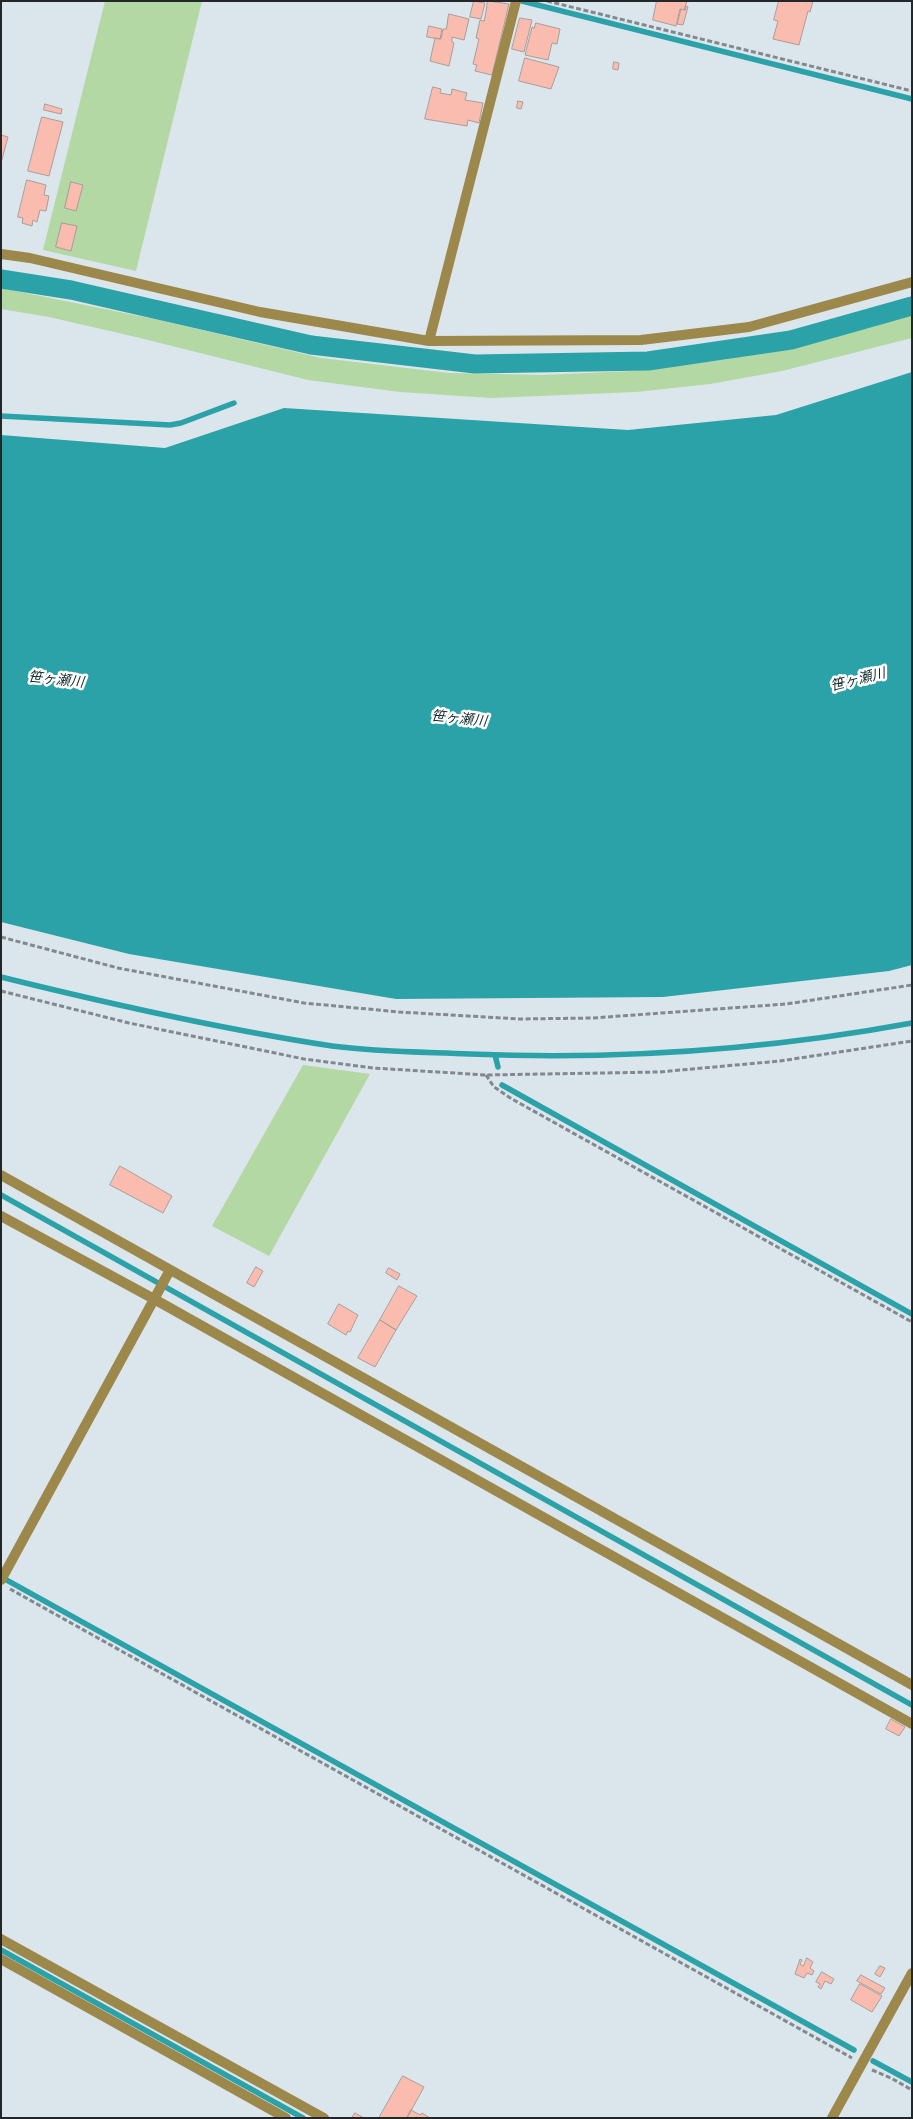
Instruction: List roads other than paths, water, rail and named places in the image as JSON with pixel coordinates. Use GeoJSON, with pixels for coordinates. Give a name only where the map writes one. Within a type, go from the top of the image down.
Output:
{"type":"FeatureCollection","features":[{"type":"Feature","properties":{"kind":"street"},"geometry":{"type":"LineString","coordinates":[[429,341],[516,2]]}},
{"type":"Feature","properties":{"kind":"street"},"geometry":{"type":"LineString","coordinates":[[1,254],[30,258],[260,312],[429,341],[641,340],[749,327],[912,282]]}},
{"type":"Feature","properties":{"kind":"street"},"geometry":{"type":"LineString","coordinates":[[1,1175],[168,1274],[228,1301],[912,1685]]}},
{"type":"Feature","properties":{"kind":"street"},"geometry":{"type":"LineString","coordinates":[[1,1216],[156,1295],[912,1724]]}},
{"type":"Feature","properties":{"kind":"street"},"geometry":{"type":"LineString","coordinates":[[3,1577],[168,1274]]}},
{"type":"Feature","properties":{"kind":"street"},"geometry":{"type":"LineString","coordinates":[[1,1939],[324,2118]]}},
{"type":"Feature","properties":{"kind":"street"},"geometry":{"type":"LineString","coordinates":[[1,1959],[286,2118]]}},
{"type":"Feature","properties":{"kind":"street"},"geometry":{"type":"LineString","coordinates":[[832,2118],[912,1973]]}},
{"type":"Feature","properties":{"kind":"water","name":"笹ヶ瀬川"},"geometry":{"type":"Polygon","coordinates":[[[912,372],[912,965],[889,971],[663,997],[396,999],[129,954],[1,922],[1,435],[165,448],[284,408],[628,430],[776,415],[912,372]]]}},
{"type":"Feature","properties":{"kind":"waterway"},"geometry":{"type":"LineString","coordinates":[[522,1],[912,99]]}},
{"type":"Feature","properties":{"kind":"waterway"},"geometry":{"type":"LineString","coordinates":[[1,279],[71,290],[311,345],[475,364],[648,361],[791,340],[912,306]]}},
{"type":"Feature","properties":{"kind":"waterway"},"geometry":{"type":"LineString","coordinates":[[1,416],[170,425],[181,423],[234,403]]}},
{"type":"Feature","properties":{"kind":"waterway"},"geometry":{"type":"LineString","coordinates":[[1,977],[124,1006],[248,1032],[332,1046],[383,1051],[525,1055],[636,1054],[692,1051],[802,1040],[912,1023]]}},
{"type":"Feature","properties":{"kind":"waterway"},"geometry":{"type":"LineString","coordinates":[[495,1055],[498,1067]]}},
{"type":"Feature","properties":{"kind":"waterway"},"geometry":{"type":"LineString","coordinates":[[502,1085],[912,1314]]}},
{"type":"Feature","properties":{"kind":"waterway"},"geometry":{"type":"LineString","coordinates":[[1,1195],[912,1705]]}},
{"type":"Feature","properties":{"kind":"waterway"},"geometry":{"type":"LineString","coordinates":[[1,1577],[854,2050]]}},
{"type":"Feature","properties":{"kind":"waterway"},"geometry":{"type":"LineString","coordinates":[[1,1950],[303,2118]]}},
{"type":"Feature","properties":{"kind":"waterway"},"geometry":{"type":"LineString","coordinates":[[873,2061],[912,2082]]}}]}
